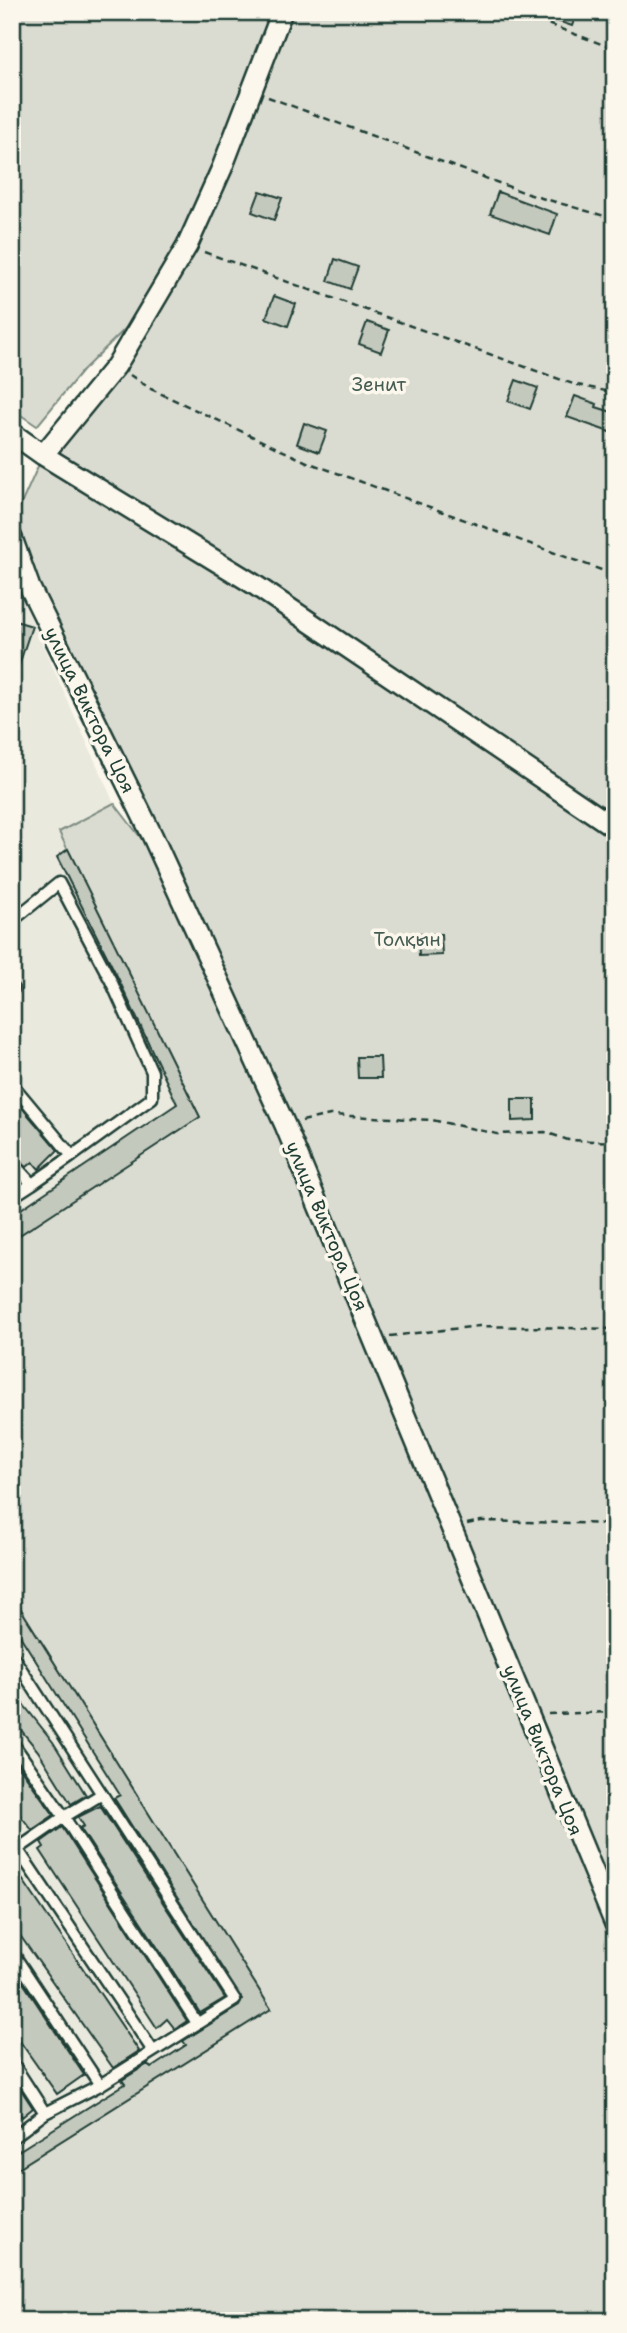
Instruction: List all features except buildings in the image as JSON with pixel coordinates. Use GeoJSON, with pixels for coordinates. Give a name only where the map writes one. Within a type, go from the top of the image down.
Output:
{"type":"FeatureCollection","features":[{"type":"Feature","properties":{"kind":"street"},"geometry":{"type":"LineString","coordinates":[[43,455],[116,366],[187,246],[222,168],[282,12]]}},
{"type":"Feature","properties":{"kind":"street"},"geometry":{"type":"LineString","coordinates":[[12,433],[43,455],[252,583],[615,828]]}},
{"type":"Feature","properties":{"kind":"street","name":"улица Виктора Цоя"},"geometry":{"type":"LineString","coordinates":[[14,550],[30,588],[152,835],[285,1125],[615,1924]]}},
{"type":"Feature","properties":{"kind":"lane"},"geometry":{"type":"LineString","coordinates":[[12,921],[59,883],[111,981],[152,1072],[152,1098],[12,1197]]}},
{"type":"Feature","properties":{"kind":"lane"},"geometry":{"type":"LineString","coordinates":[[12,1084],[72,1156]]}},
{"type":"Feature","properties":{"kind":"lane"},"geometry":{"type":"LineString","coordinates":[[12,1162],[32,1184]]}},
{"type":"Feature","properties":{"kind":"lane"},"geometry":{"type":"LineString","coordinates":[[12,1655],[235,2000],[100,2085],[45,2113],[12,2138]]}},
{"type":"Feature","properties":{"kind":"lane"},"geometry":{"type":"LineString","coordinates":[[12,1742],[64,1816],[197,2023]]}},
{"type":"Feature","properties":{"kind":"lane"},"geometry":{"type":"LineString","coordinates":[[102,1794],[14,1848],[153,2051]]}},
{"type":"Feature","properties":{"kind":"lane"},"geometry":{"type":"LineString","coordinates":[[12,1952],[100,2085]]}},
{"type":"Feature","properties":{"kind":"lane"},"geometry":{"type":"LineString","coordinates":[[12,2062],[45,2113]]}},
{"type":"Feature","properties":{"kind":"path"},"geometry":{"type":"LineString","coordinates":[[515,12],[615,49]]}},
{"type":"Feature","properties":{"kind":"path"},"geometry":{"type":"LineString","coordinates":[[252,91],[531,195],[615,219]]}},
{"type":"Feature","properties":{"kind":"path"},"geometry":{"type":"LineString","coordinates":[[187,246],[573,384],[615,393]]}},
{"type":"Feature","properties":{"kind":"path"},"geometry":{"type":"LineString","coordinates":[[116,366],[151,389],[307,462],[615,575]]}},
{"type":"Feature","properties":{"kind":"path"},"geometry":{"type":"LineString","coordinates":[[285,1125],[330,1115],[432,1120],[498,1134],[545,1132],[568,1140],[615,1142]]}},
{"type":"Feature","properties":{"kind":"path"},"geometry":{"type":"LineString","coordinates":[[373,1338],[479,1326],[615,1329]]}},
{"type":"Feature","properties":{"kind":"path"},"geometry":{"type":"LineString","coordinates":[[450,1528],[481,1521],[615,1524]]}},
{"type":"Feature","properties":{"kind":"path"},"geometry":{"type":"LineString","coordinates":[[529,1714],[615,1712]]}},
{"type":"Feature","properties":{"kind":"shaded area"},"geometry":{"type":"Polygon","coordinates":[[[13,579],[114,803],[60,832],[200,1117],[12,1240],[13,579]]]}},
{"type":"Feature","properties":{"kind":"shaded area"},"geometry":{"type":"Polygon","coordinates":[[[12,1595],[271,2009],[12,2172],[12,1595]]]}},
{"type":"Feature","properties":{"kind":"green space"},"geometry":{"type":"Polygon","coordinates":[[[12,12],[615,12],[615,2321],[12,2321],[12,2172],[270,2009],[12,1595],[12,1240],[199,1117],[59,832],[114,803],[144,842],[14,520],[43,455],[115,366],[222,168],[212,164],[166,267],[130,324],[82,371],[37,426],[12,409],[12,12]]]}},
{"type":"Feature","properties":{"kind":"park label","name":"Зенит"},"geometry":{"type":"Point","coordinates":[379,384]}},
{"type":"Feature","properties":{"kind":"park label","name":"Толқын"},"geometry":{"type":"Point","coordinates":[407,939]}}]}
